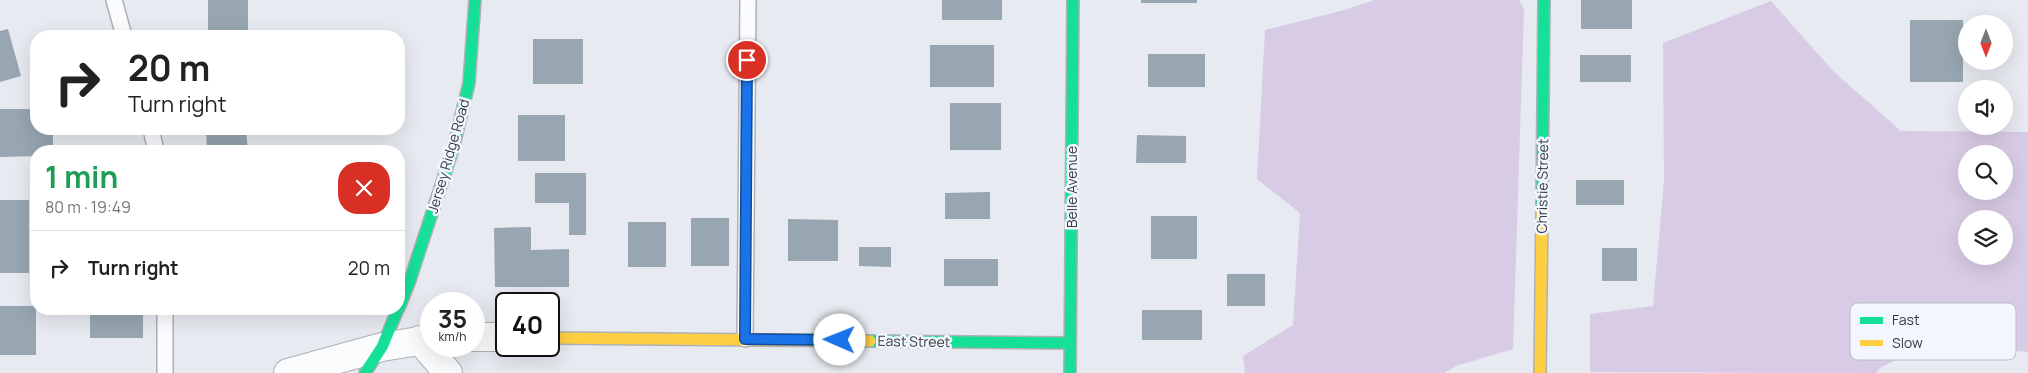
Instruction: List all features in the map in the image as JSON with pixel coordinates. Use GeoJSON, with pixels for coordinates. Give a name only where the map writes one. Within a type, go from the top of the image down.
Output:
{"type":"FeatureCollection","features":[{"type":"Feature","properties":{"kind":"street","name":"Jersey Ridge Road"},"geometry":{"type":"LineString","coordinates":[[405,293],[453,149],[469,83],[475,0]]}},
{"type":"Feature","properties":{"kind":"street","name":"Belle Avenue"},"geometry":{"type":"LineString","coordinates":[[1070,373],[1073,0]]}},
{"type":"Feature","properties":{"kind":"street","name":"Christie Street"},"geometry":{"type":"LineString","coordinates":[[1540,373],[1544,0]]}},
{"type":"Feature","properties":{"kind":"street","name":"Jersey Ridge Road"},"geometry":{"type":"LineString","coordinates":[[366,373],[382,347],[396,315]]}},
{"type":"Feature","properties":{"kind":"street","name":"East Street"},"geometry":{"type":"LineString","coordinates":[[560,338],[1070,343]]}},
{"type":"Feature","properties":{"kind":"street"},"geometry":{"type":"LineString","coordinates":[[288,373],[382,347],[420,341]]}},
{"type":"Feature","properties":{"kind":"street"},"geometry":{"type":"LineString","coordinates":[[437,357],[448,373]]}},
{"type":"Feature","properties":{"kind":"lane"},"geometry":{"type":"LineString","coordinates":[[114,0],[122,30]]}},
{"type":"Feature","properties":{"kind":"lane"},"geometry":{"type":"LineString","coordinates":[[745,339],[748,0]]}},
{"type":"Feature","properties":{"kind":"lane"},"geometry":{"type":"LineString","coordinates":[[165,315],[165,373]]}},
{"type":"Feature","properties":{"kind":"shaded area"},"geometry":{"type":"Polygon","coordinates":[[[1374,0],[1519,0],[1524,9],[1513,349],[1456,366],[1444,373],[1245,373],[1243,356],[1293,325],[1300,213],[1257,179],[1265,30],[1348,9],[1374,0]]]}},
{"type":"Feature","properties":{"kind":"shaded area"},"geometry":{"type":"Polygon","coordinates":[[[1771,1],[1834,72],[1901,131],[1958,131],[1958,135],[2013,135],[2013,132],[2028,132],[2028,352],[2016,351],[2016,303],[1850,303],[1850,360],[1896,360],[1881,367],[1876,373],[1590,372],[1590,314],[1653,306],[1664,181],[1663,43],[1771,1]]]}},
{"type":"Feature","properties":{"kind":"building"},"geometry":{"type":"Polygon","coordinates":[[[208,0],[248,0],[248,30],[208,30],[208,0]]]}},
{"type":"Feature","properties":{"kind":"building"},"geometry":{"type":"Polygon","coordinates":[[[942,0],[1002,0],[1002,20],[942,20],[942,0]]]}},
{"type":"Feature","properties":{"kind":"building"},"geometry":{"type":"Polygon","coordinates":[[[1141,0],[1197,0],[1197,3],[1141,3],[1141,0]]]}},
{"type":"Feature","properties":{"kind":"building"},"geometry":{"type":"Polygon","coordinates":[[[1581,0],[1632,0],[1632,29],[1581,29],[1581,0]]]}},
{"type":"Feature","properties":{"kind":"building"},"geometry":{"type":"Polygon","coordinates":[[[1910,20],[1958,20],[1958,70],[1963,70],[1963,80],[1958,80],[1958,82],[1910,82],[1910,20]]]}},
{"type":"Feature","properties":{"kind":"building"},"geometry":{"type":"Polygon","coordinates":[[[8,29],[21,76],[0,82],[0,31],[8,29]]]}},
{"type":"Feature","properties":{"kind":"building"},"geometry":{"type":"Polygon","coordinates":[[[533,39],[583,39],[583,84],[533,84],[533,39]]]}},
{"type":"Feature","properties":{"kind":"building"},"geometry":{"type":"Polygon","coordinates":[[[930,45],[994,45],[994,87],[930,87],[930,45]]]}},
{"type":"Feature","properties":{"kind":"building"},"geometry":{"type":"Polygon","coordinates":[[[1148,54],[1205,54],[1205,87],[1148,87],[1148,54]]]}},
{"type":"Feature","properties":{"kind":"building"},"geometry":{"type":"Polygon","coordinates":[[[1580,55],[1631,55],[1631,82],[1580,82],[1580,55]]]}},
{"type":"Feature","properties":{"kind":"building"},"geometry":{"type":"Polygon","coordinates":[[[950,103],[1001,103],[1001,150],[950,150],[950,103]]]}},
{"type":"Feature","properties":{"kind":"building"},"geometry":{"type":"Polygon","coordinates":[[[0,109],[30,109],[30,135],[53,135],[53,145],[30,145],[30,156],[0,157],[0,109]]]}},
{"type":"Feature","properties":{"kind":"building"},"geometry":{"type":"Polygon","coordinates":[[[518,115],[565,115],[565,161],[518,161],[518,115]]]}},
{"type":"Feature","properties":{"kind":"building"},"geometry":{"type":"Polygon","coordinates":[[[206,135],[247,135],[247,145],[207,145],[206,135]]]}},
{"type":"Feature","properties":{"kind":"building"},"geometry":{"type":"Polygon","coordinates":[[[1137,135],[1186,136],[1186,163],[1136,163],[1137,135]]]}},
{"type":"Feature","properties":{"kind":"building"},"geometry":{"type":"Polygon","coordinates":[[[535,173],[586,173],[586,235],[569,235],[569,203],[535,203],[535,173]]]}},
{"type":"Feature","properties":{"kind":"building"},"geometry":{"type":"Polygon","coordinates":[[[1576,180],[1624,180],[1624,205],[1576,205],[1576,180]]]}},
{"type":"Feature","properties":{"kind":"building"},"geometry":{"type":"Polygon","coordinates":[[[990,192],[990,219],[945,219],[945,193],[990,192]]]}},
{"type":"Feature","properties":{"kind":"building"},"geometry":{"type":"Polygon","coordinates":[[[0,200],[29,200],[29,273],[0,273],[0,200]]]}},
{"type":"Feature","properties":{"kind":"building"},"geometry":{"type":"Polygon","coordinates":[[[1151,216],[1197,216],[1197,259],[1151,259],[1151,216]]]}},
{"type":"Feature","properties":{"kind":"building"},"geometry":{"type":"Polygon","coordinates":[[[691,218],[729,218],[729,266],[691,266],[691,218]]]}},
{"type":"Feature","properties":{"kind":"building"},"geometry":{"type":"Polygon","coordinates":[[[788,219],[838,220],[838,261],[788,261],[788,219]]]}},
{"type":"Feature","properties":{"kind":"building"},"geometry":{"type":"Polygon","coordinates":[[[628,222],[666,222],[666,267],[628,267],[628,222]]]}},
{"type":"Feature","properties":{"kind":"building"},"geometry":{"type":"Polygon","coordinates":[[[531,227],[531,250],[569,249],[569,287],[495,287],[494,228],[531,227]]]}},
{"type":"Feature","properties":{"kind":"building"},"geometry":{"type":"Polygon","coordinates":[[[859,247],[891,247],[891,267],[859,266],[859,247]]]}},
{"type":"Feature","properties":{"kind":"building"},"geometry":{"type":"Polygon","coordinates":[[[1602,248],[1637,248],[1637,281],[1602,281],[1602,248]]]}},
{"type":"Feature","properties":{"kind":"building"},"geometry":{"type":"Polygon","coordinates":[[[944,259],[998,259],[998,286],[944,286],[944,259]]]}},
{"type":"Feature","properties":{"kind":"building"},"geometry":{"type":"Polygon","coordinates":[[[1227,274],[1265,274],[1265,306],[1227,306],[1227,274]]]}},
{"type":"Feature","properties":{"kind":"building"},"geometry":{"type":"Polygon","coordinates":[[[0,306],[30,306],[30,315],[36,315],[36,355],[0,355],[0,306]]]}},
{"type":"Feature","properties":{"kind":"building"},"geometry":{"type":"Polygon","coordinates":[[[1142,310],[1202,310],[1202,340],[1142,340],[1142,310]]]}},
{"type":"Feature","properties":{"kind":"building"},"geometry":{"type":"Polygon","coordinates":[[[90,315],[143,315],[143,338],[90,338],[90,315]]]}},
{"type":"Feature","properties":{"kind":"traffic: fast"},"geometry":{"type":"LineString","coordinates":[[405,293],[453,149],[469,83],[475,0]]}},
{"type":"Feature","properties":{"kind":"traffic: fast"},"geometry":{"type":"LineString","coordinates":[[1070,373],[1073,0]]}},
{"type":"Feature","properties":{"kind":"traffic: fast"},"geometry":{"type":"LineString","coordinates":[[1542,208],[1544,0]]}},
{"type":"Feature","properties":{"kind":"traffic: fast"},"geometry":{"type":"LineString","coordinates":[[365,373],[382,347],[395,315]]}},
{"type":"Feature","properties":{"kind":"traffic: fast"},"geometry":{"type":"LineString","coordinates":[[870,341],[1070,343]]}},
{"type":"Feature","properties":{"kind":"traffic: slow"},"geometry":{"type":"LineString","coordinates":[[1540,373],[1542,208]]}},
{"type":"Feature","properties":{"kind":"traffic: slow"},"geometry":{"type":"LineString","coordinates":[[560,338],[870,341]]}},
{"type":"Feature","properties":{"kind":"route"},"geometry":{"type":"LineString","coordinates":[[747,60],[745,339],[840,340]]}}]}
